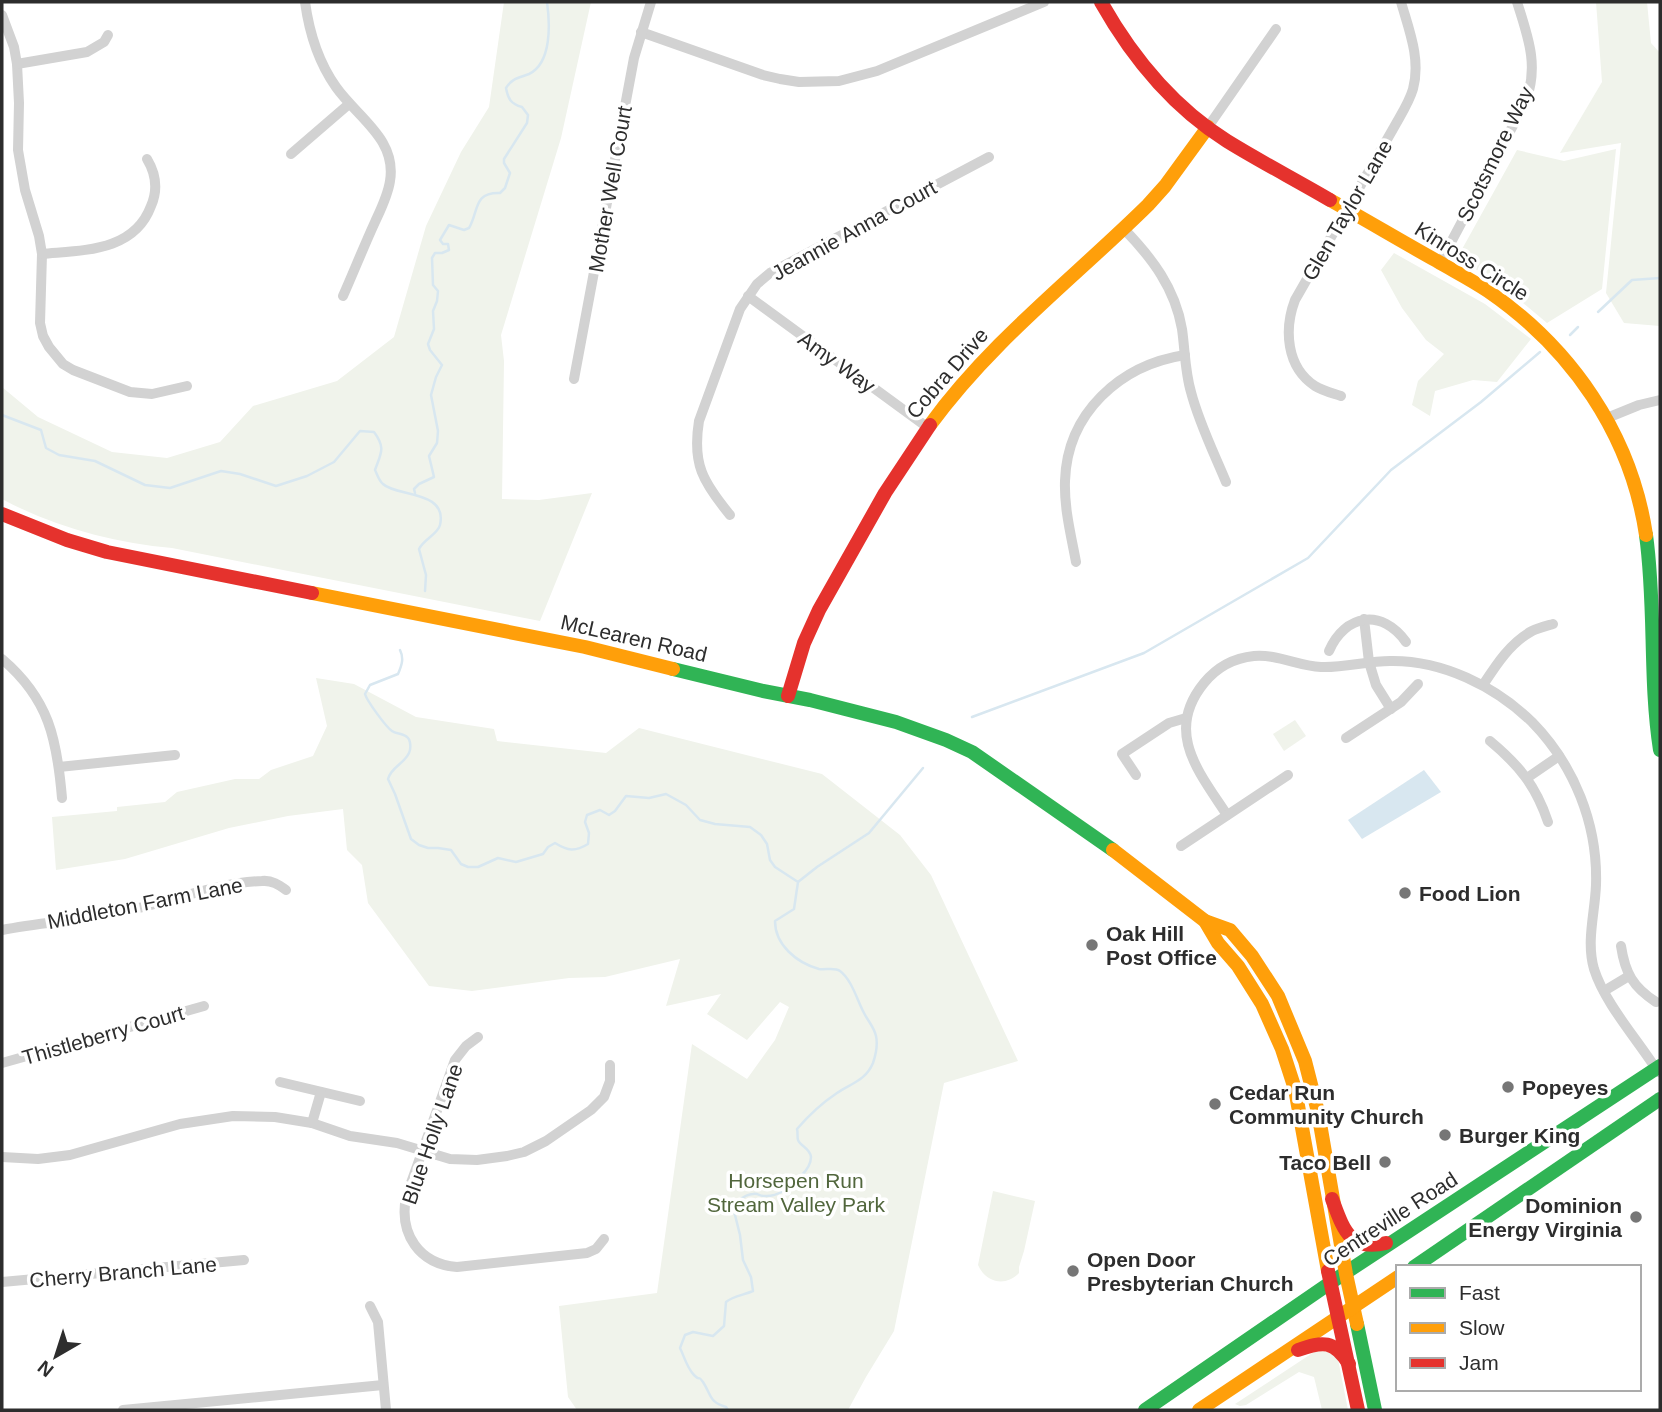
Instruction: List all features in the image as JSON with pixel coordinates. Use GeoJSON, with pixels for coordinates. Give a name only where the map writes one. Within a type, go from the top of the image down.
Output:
{"type":"FeatureCollection","features":[{"type":"Feature","properties":{"kind":"main road","name":"Kinross Circle"},"geometry":{"type":"LineString","coordinates":[[1101,2],[1147,72],[1174,100],[1208,127],[1487,290],[1537,329],[1587,385],[1626,458],[1641,508],[1649,559],[1656,649],[1654,712],[1660,750]]}},
{"type":"Feature","properties":{"kind":"main road","name":"Cobra Drive"},"geometry":{"type":"LineString","coordinates":[[788,696],[807,634],[820,608],[878,504],[927,427],[998,346],[1149,205],[1208,127]]}},
{"type":"Feature","properties":{"kind":"main road","name":"McLearen Road"},"geometry":{"type":"LineString","coordinates":[[2,514],[67,540],[107,552],[585,647],[896,722],[972,752],[1110,848],[1205,922],[1230,930],[1252,956],[1278,996],[1312,1084],[1346,1274],[1375,1410]]}},
{"type":"Feature","properties":{"kind":"main road","name":"McLearen Road"},"geometry":{"type":"LineString","coordinates":[[1205,922],[1257,995],[1289,1066],[1330,1283],[1358,1410]]}},
{"type":"Feature","properties":{"kind":"main road","name":"Centreville Road"},"geometry":{"type":"LineString","coordinates":[[1145,1410],[1330,1283],[1659,1069]]}},
{"type":"Feature","properties":{"kind":"main road"},"geometry":{"type":"LineString","coordinates":[[1417,1265],[1660,1099]]}},
{"type":"Feature","properties":{"kind":"main road"},"geometry":{"type":"LineString","coordinates":[[1332,1199],[1350,1239],[1358,1244],[1377,1247],[1398,1239]]}},
{"type":"Feature","properties":{"kind":"main road"},"geometry":{"type":"LineString","coordinates":[[1199,1410],[1396,1278]]}},
{"type":"Feature","properties":{"kind":"main road"},"geometry":{"type":"LineString","coordinates":[[1280,1357],[1315,1344],[1328,1344],[1343,1353],[1349,1364]]}},
{"type":"Feature","properties":{"kind":"street"},"geometry":{"type":"LineString","coordinates":[[305,2],[320,57],[336,87],[349,104],[379,134],[385,144],[391,169],[388,192],[343,296]]}},
{"type":"Feature","properties":{"kind":"street","name":"Mother Well Court"},"geometry":{"type":"LineString","coordinates":[[574,379],[634,58],[652,2]]}},
{"type":"Feature","properties":{"kind":"street"},"geometry":{"type":"LineString","coordinates":[[641,32],[763,75],[799,82],[819,82],[858,77],[877,71],[1044,2]]}},
{"type":"Feature","properties":{"kind":"street","name":"Glen Taylor Lane"},"geometry":{"type":"LineString","coordinates":[[1340,396],[1316,387],[1301,373],[1290,350],[1288,324],[1295,300],[1413,89],[1416,59],[1401,2]]}},
{"type":"Feature","properties":{"kind":"street","name":"Scotsmore Way"},"geometry":{"type":"LineString","coordinates":[[1440,263],[1530,92],[1533,62],[1531,47],[1517,2]]}},
{"type":"Feature","properties":{"kind":"street"},"geometry":{"type":"LineString","coordinates":[[2,15],[17,64],[20,169],[43,254],[40,323],[43,336],[63,364],[130,392],[152,394],[187,386]]}},
{"type":"Feature","properties":{"kind":"street"},"geometry":{"type":"LineString","coordinates":[[1208,127],[1276,29]]}},
{"type":"Feature","properties":{"kind":"street"},"geometry":{"type":"LineString","coordinates":[[17,64],[87,51],[104,42],[108,35]]}},
{"type":"Feature","properties":{"kind":"street"},"geometry":{"type":"LineString","coordinates":[[291,154],[349,104]]}},
{"type":"Feature","properties":{"kind":"street","name":"Jeannie Anna Court"},"geometry":{"type":"LineString","coordinates":[[730,514],[710,491],[704,478],[697,450],[697,435],[699,421],[735,319],[748,296],[770,273],[989,157]]}},
{"type":"Feature","properties":{"kind":"street"},"geometry":{"type":"LineString","coordinates":[[43,254],[104,247],[124,240],[135,232],[149,212],[155,191],[153,172],[146,159]]}},
{"type":"Feature","properties":{"kind":"street"},"geometry":{"type":"LineString","coordinates":[[1124,229],[1151,258],[1171,292],[1181,327],[1190,391],[1226,482]]}},
{"type":"Feature","properties":{"kind":"street","name":"Amy Way"},"geometry":{"type":"LineString","coordinates":[[748,296],[927,427]]}},
{"type":"Feature","properties":{"kind":"street"},"geometry":{"type":"LineString","coordinates":[[1076,562],[1065,504],[1065,486],[1067,462],[1077,430],[1096,401],[1122,378],[1153,362],[1185,355]]}},
{"type":"Feature","properties":{"kind":"street"},"geometry":{"type":"LineString","coordinates":[[1607,418],[1660,400]]}},
{"type":"Feature","properties":{"kind":"street"},"geometry":{"type":"LineString","coordinates":[[1329,651],[1338,634],[1353,622],[1364,619],[1382,622],[1406,642]]}},
{"type":"Feature","properties":{"kind":"street"},"geometry":{"type":"LineString","coordinates":[[1364,619],[1369,662],[1376,684],[1391,709]]}},
{"type":"Feature","properties":{"kind":"street"},"geometry":{"type":"LineString","coordinates":[[1483,685],[1496,663],[1512,646],[1532,631],[1553,624]]}},
{"type":"Feature","properties":{"kind":"street"},"geometry":{"type":"LineString","coordinates":[[1227,815],[1195,766],[1186,731],[1186,718],[1194,699],[1207,680],[1222,666],[1242,658],[1265,656],[1323,667],[1388,660],[1415,662],[1483,685],[1531,721],[1572,777],[1581,797],[1593,839],[1596,885],[1591,945],[1595,969],[1604,991],[1659,1069]]}},
{"type":"Feature","properties":{"kind":"street"},"geometry":{"type":"LineString","coordinates":[[2,659],[40,705],[49,725],[56,745],[62,798]]}},
{"type":"Feature","properties":{"kind":"street"},"geometry":{"type":"LineString","coordinates":[[1346,738],[1407,698],[1419,684]]}},
{"type":"Feature","properties":{"kind":"street"},"geometry":{"type":"LineString","coordinates":[[1136,775],[1122,754],[1169,723],[1186,718]]}},
{"type":"Feature","properties":{"kind":"street"},"geometry":{"type":"LineString","coordinates":[[1490,741],[1511,759],[1527,778],[1539,798],[1548,822]]}},
{"type":"Feature","properties":{"kind":"street"},"geometry":{"type":"LineString","coordinates":[[59,767],[175,755]]}},
{"type":"Feature","properties":{"kind":"street"},"geometry":{"type":"LineString","coordinates":[[1527,778],[1559,756]]}},
{"type":"Feature","properties":{"kind":"street"},"geometry":{"type":"LineString","coordinates":[[1181,846],[1288,775]]}},
{"type":"Feature","properties":{"kind":"street","name":"Middleton Farm Lane"},"geometry":{"type":"LineString","coordinates":[[2,930],[125,911],[231,884],[266,880],[286,890]]}},
{"type":"Feature","properties":{"kind":"street"},"geometry":{"type":"LineString","coordinates":[[1621,946],[1629,976],[1641,991],[1656,1002]]}},
{"type":"Feature","properties":{"kind":"street"},"geometry":{"type":"LineString","coordinates":[[1604,991],[1629,976]]}},
{"type":"Feature","properties":{"kind":"street","name":"Thistleberry Court"},"geometry":{"type":"LineString","coordinates":[[2,1063],[204,1006]]}},
{"type":"Feature","properties":{"kind":"street","name":"Blue Holly Lane"},"geometry":{"type":"LineString","coordinates":[[478,1037],[466,1046],[455,1060],[406,1197],[404,1216],[410,1238],[432,1261],[457,1267],[587,1253],[596,1249],[604,1239]]}},
{"type":"Feature","properties":{"kind":"street"},"geometry":{"type":"LineString","coordinates":[[2,1157],[70,1155],[180,1124],[233,1116],[275,1117],[312,1123],[350,1136],[397,1143],[450,1159],[507,1156],[524,1152],[546,1141],[591,1110],[604,1097],[610,1081],[610,1065]]}},
{"type":"Feature","properties":{"kind":"street"},"geometry":{"type":"LineString","coordinates":[[280,1082],[360,1101]]}},
{"type":"Feature","properties":{"kind":"street"},"geometry":{"type":"LineString","coordinates":[[312,1123],[321,1092]]}},
{"type":"Feature","properties":{"kind":"street","name":"Cherry Branch Lane"},"geometry":{"type":"LineString","coordinates":[[2,1282],[244,1260]]}},
{"type":"Feature","properties":{"kind":"street"},"geometry":{"type":"LineString","coordinates":[[370,1306],[378,1322],[386,1410]]}},
{"type":"Feature","properties":{"kind":"street"},"geometry":{"type":"LineString","coordinates":[[123,1410],[383,1385]]}},
{"type":"Feature","properties":{"kind":"green space"},"geometry":{"type":"Polygon","coordinates":[[[504,2],[591,2],[561,138],[501,335],[504,361],[502,499],[539,500],[592,493],[540,621],[172,548],[106,538],[42,518],[2,499],[2,387],[38,417],[112,452],[167,458],[220,442],[253,406],[337,381],[394,337],[426,226],[461,152],[489,107],[504,2]]]}},
{"type":"Feature","properties":{"kind":"green space"},"geometry":{"type":"Polygon","coordinates":[[[1596,2],[1647,2],[1651,43],[1660,53],[1660,326],[1624,323],[1606,293],[1621,143],[1560,153],[1602,82],[1596,2]]]}},
{"type":"Feature","properties":{"kind":"green space"},"geometry":{"type":"Polygon","coordinates":[[[1616,149],[1602,289],[1547,323],[1499,283],[1462,261],[1461,251],[1517,150],[1564,161],[1616,149]]]}},
{"type":"Feature","properties":{"kind":"green space"},"geometry":{"type":"Polygon","coordinates":[[[1394,253],[1485,304],[1531,339],[1497,382],[1473,380],[1435,391],[1430,416],[1412,405],[1418,381],[1444,354],[1426,340],[1402,308],[1381,270],[1394,253]]]}},
{"type":"Feature","properties":{"kind":"green space","name":"Horsepen Run Stream Valley Park"},"geometry":{"type":"Polygon","coordinates":[[[316,678],[354,684],[416,717],[494,729],[497,741],[606,753],[639,728],[822,774],[900,835],[931,875],[1018,1061],[944,1083],[894,1331],[848,1410],[577,1410],[568,1397],[559,1306],[657,1293],[692,1044],[747,1079],[775,1040],[789,1007],[780,1002],[747,1040],[707,1014],[721,994],[666,1006],[680,959],[605,977],[569,978],[472,991],[429,986],[368,903],[362,865],[347,850],[343,809],[288,816],[229,828],[125,859],[56,870],[52,817],[117,811],[117,807],[165,802],[177,792],[235,779],[259,779],[271,770],[313,756],[327,726],[316,678]]]}},
{"type":"Feature","properties":{"kind":"green space"},"geometry":{"type":"Polygon","coordinates":[[[1295,720],[1306,736],[1284,751],[1273,734],[1295,720]]]}},
{"type":"Feature","properties":{"kind":"green space"},"geometry":{"type":"Polygon","coordinates":[[[993,1191],[1035,1201],[1019,1273],[1002,1281],[986,1276],[978,1265],[993,1191]]]}},
{"type":"Feature","properties":{"kind":"green space"},"geometry":{"type":"Polygon","coordinates":[[[1322,1350],[1338,1359],[1348,1410],[1322,1410],[1314,1377],[1299,1372],[1246,1405],[1235,1404],[1314,1352],[1322,1350]]]}},
{"type":"Feature","properties":{"kind":"shaded area"},"geometry":{"type":"Polygon","coordinates":[[[1424,770],[1441,792],[1362,839],[1348,820],[1424,770]]]}},
{"type":"Feature","properties":{"kind":"waterway"},"geometry":{"type":"LineString","coordinates":[[415,493],[414,489],[419,484],[434,477],[429,456],[437,443],[438,431],[431,395],[442,365],[428,344],[434,329],[433,311],[438,291],[433,285],[432,258],[435,253],[449,250],[448,244],[443,244],[440,240],[449,225],[464,230],[469,228],[481,199],[500,193],[505,188],[510,173],[504,159],[527,123],[528,115],[511,100],[506,88],[513,80],[536,69],[542,61],[549,31],[547,2]]}},
{"type":"Feature","properties":{"kind":"waterway"},"geometry":{"type":"LineString","coordinates":[[1598,312],[1632,280],[1660,278]]}},
{"type":"Feature","properties":{"kind":"waterway"},"geometry":{"type":"LineString","coordinates":[[1570,335],[1578,327]]}},
{"type":"Feature","properties":{"kind":"waterway"},"geometry":{"type":"LineString","coordinates":[[972,717],[1144,653],[1308,558],[1391,470],[1481,402],[1540,352]]}},
{"type":"Feature","properties":{"kind":"waterway"},"geometry":{"type":"LineString","coordinates":[[2,415],[41,430],[46,448],[59,455],[95,461],[145,485],[170,488],[221,471],[240,474],[276,486],[307,476],[334,462],[360,431],[374,432],[381,447],[375,470],[382,483],[429,500],[440,514],[439,528],[419,549],[426,575],[425,591]]}},
{"type":"Feature","properties":{"kind":"waterway"},"geometry":{"type":"LineString","coordinates":[[400,650],[402,662],[398,674],[370,685],[365,694],[389,729],[409,740],[409,753],[388,779],[411,839],[428,848],[451,850],[461,864],[468,867],[478,867],[498,858],[516,862],[543,854],[555,843],[572,849],[588,844],[589,833],[585,822],[587,815],[600,810],[609,815],[626,796],[649,798],[666,794],[686,805],[700,820],[750,827],[761,835],[767,844],[770,860],[775,867],[798,882],[794,909],[775,921],[783,945],[795,958],[811,966],[838,970],[844,975],[874,1030],[876,1050],[867,1073],[826,1101],[797,1129],[798,1140],[811,1157],[805,1172],[779,1193],[769,1196],[750,1194],[734,1204],[743,1260],[751,1277],[753,1291],[726,1302],[724,1326],[713,1336],[693,1332],[685,1335],[680,1348],[692,1372],[703,1382],[714,1401],[728,1410]]}},
{"type":"Feature","properties":{"kind":"waterway"},"geometry":{"type":"LineString","coordinates":[[798,882],[869,833],[923,768]]}},
{"type":"Feature","properties":{"kind":"traffic: fast"},"geometry":{"type":"LineString","coordinates":[[1646,535],[1660,750]]}},
{"type":"Feature","properties":{"kind":"traffic: fast"},"geometry":{"type":"LineString","coordinates":[[673,669],[896,722],[946,740],[972,752],[1113,850]]}},
{"type":"Feature","properties":{"kind":"traffic: fast"},"geometry":{"type":"LineString","coordinates":[[1145,1410],[1330,1283],[1660,1066]]}},
{"type":"Feature","properties":{"kind":"traffic: fast"},"geometry":{"type":"LineString","coordinates":[[1417,1265],[1660,1099]]}},
{"type":"Feature","properties":{"kind":"traffic: fast"},"geometry":{"type":"LineString","coordinates":[[1357,1324],[1375,1410]]}},
{"type":"Feature","properties":{"kind":"traffic: slow"},"geometry":{"type":"LineString","coordinates":[[930,425],[979,365],[1148,205],[1208,127]]}},
{"type":"Feature","properties":{"kind":"traffic: slow"},"geometry":{"type":"LineString","coordinates":[[1330,200],[1482,287],[1546,339],[1571,367],[1611,428],[1627,462],[1646,535]]}},
{"type":"Feature","properties":{"kind":"traffic: slow"},"geometry":{"type":"LineString","coordinates":[[312,593],[585,647],[673,669]]}},
{"type":"Feature","properties":{"kind":"traffic: slow"},"geometry":{"type":"LineString","coordinates":[[1113,850],[1205,921],[1262,1004],[1282,1049],[1295,1089],[1328,1271]]}},
{"type":"Feature","properties":{"kind":"traffic: slow"},"geometry":{"type":"LineString","coordinates":[[1205,921],[1230,930],[1252,956],[1278,996],[1305,1061],[1318,1112],[1357,1324]]}},
{"type":"Feature","properties":{"kind":"traffic: slow"},"geometry":{"type":"LineString","coordinates":[[1199,1410],[1396,1278]]}},
{"type":"Feature","properties":{"kind":"traffic: jam"},"geometry":{"type":"LineString","coordinates":[[1101,2],[1140,61],[1189,113],[1227,141],[1330,200]]}},
{"type":"Feature","properties":{"kind":"traffic: jam"},"geometry":{"type":"LineString","coordinates":[[788,696],[804,643],[819,610],[885,493],[930,425]]}},
{"type":"Feature","properties":{"kind":"traffic: jam"},"geometry":{"type":"LineString","coordinates":[[2,514],[67,540],[107,552],[312,593]]}},
{"type":"Feature","properties":{"kind":"traffic: jam"},"geometry":{"type":"LineString","coordinates":[[1332,1199],[1344,1228],[1356,1241],[1374,1245],[1386,1243]]}},
{"type":"Feature","properties":{"kind":"traffic: jam"},"geometry":{"type":"LineString","coordinates":[[1328,1271],[1358,1410]]}},
{"type":"Feature","properties":{"kind":"traffic: jam"},"geometry":{"type":"LineString","coordinates":[[1298,1350],[1314,1345],[1327,1345],[1338,1350],[1349,1364]]}},
{"type":"Feature","properties":{"kind":"place","name":"Food Lion"},"geometry":{"type":"Point","coordinates":[1405,893]}},
{"type":"Feature","properties":{"kind":"place","name":"Oak Hill Post Office"},"geometry":{"type":"Point","coordinates":[1092,945]}},
{"type":"Feature","properties":{"kind":"place","name":"Popeyes"},"geometry":{"type":"Point","coordinates":[1508,1087]}},
{"type":"Feature","properties":{"kind":"place","name":"Cedar Run Community Church"},"geometry":{"type":"Point","coordinates":[1215,1104]}},
{"type":"Feature","properties":{"kind":"place","name":"Burger King"},"geometry":{"type":"Point","coordinates":[1445,1135]}},
{"type":"Feature","properties":{"kind":"place","name":"Taco Bell"},"geometry":{"type":"Point","coordinates":[1385,1162]}},
{"type":"Feature","properties":{"kind":"place","name":"Dominion Energy Virginia"},"geometry":{"type":"Point","coordinates":[1636,1217]}},
{"type":"Feature","properties":{"kind":"place","name":"Open Door Presbyterian Church"},"geometry":{"type":"Point","coordinates":[1073,1271]}}]}
